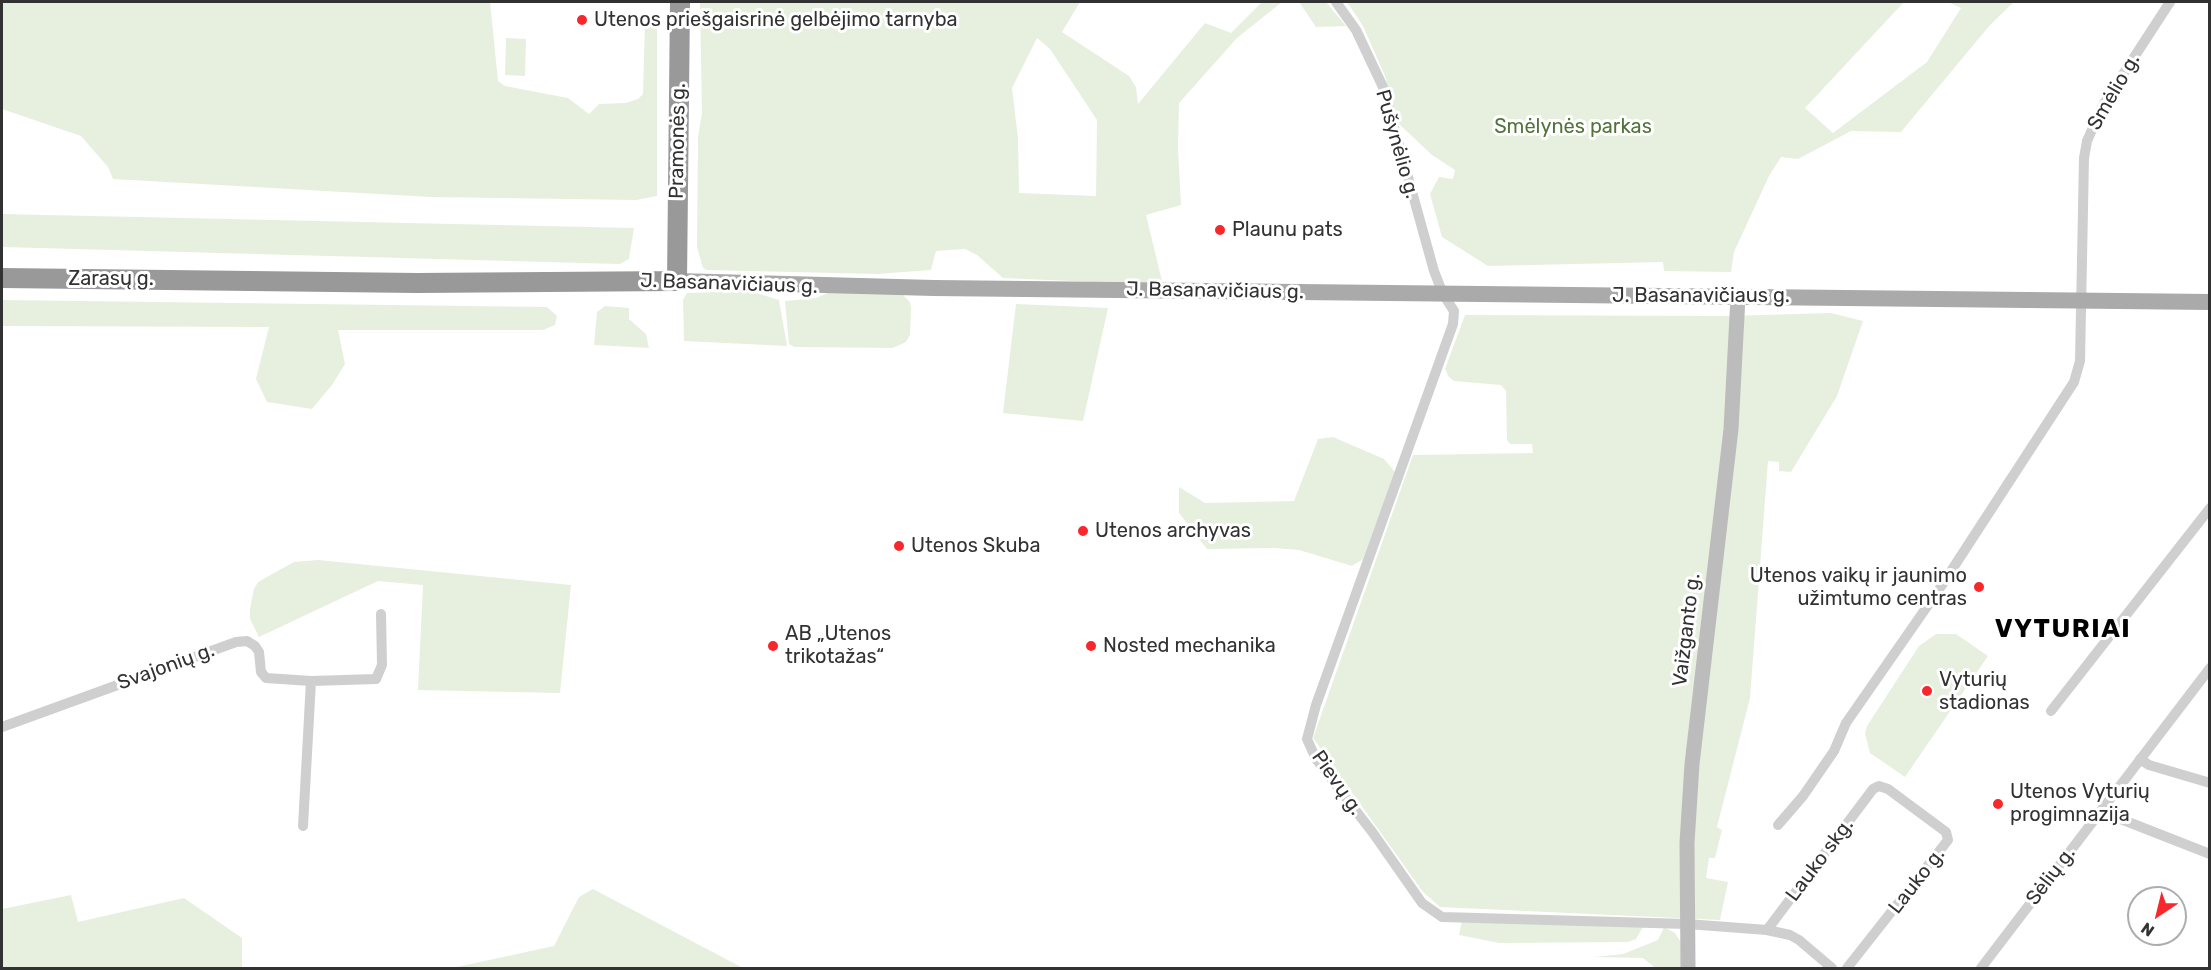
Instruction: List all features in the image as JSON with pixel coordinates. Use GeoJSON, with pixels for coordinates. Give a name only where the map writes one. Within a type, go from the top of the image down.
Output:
{"type":"FeatureCollection","features":[{"type":"Feature","properties":{"kind":"highway","name":"Pramonės g."},"geometry":{"type":"LineString","coordinates":[[677,281],[680,2]]}},
{"type":"Feature","properties":{"kind":"highway","name":"Zarasų g."},"geometry":{"type":"LineString","coordinates":[[2,278],[220,279]]}},
{"type":"Feature","properties":{"kind":"highway","name":"J. Basanavičiaus g."},"geometry":{"type":"LineString","coordinates":[[220,279],[417,283],[677,281]]}},
{"type":"Feature","properties":{"kind":"main road","name":"J. Basanavičiaus g."},"geometry":{"type":"LineString","coordinates":[[677,281],[831,286],[2210,302]]}},
{"type":"Feature","properties":{"kind":"main road","name":"Vaižganto g."},"geometry":{"type":"LineString","coordinates":[[1688,969],[1687,843],[1692,764],[1731,429],[1738,297]]}},
{"type":"Feature","properties":{"kind":"street","name":"Pušynėlio g."},"geometry":{"type":"LineString","coordinates":[[1336,2],[1356,30],[1383,87],[1406,176],[1443,294]]}},
{"type":"Feature","properties":{"kind":"street","name":"Smėlio g."},"geometry":{"type":"LineString","coordinates":[[1778,825],[1803,796],[1834,751],[1846,723],[1942,585],[2074,382],[2080,361],[2084,158],[2087,141],[2103,105],[2170,2]]}},
{"type":"Feature","properties":{"kind":"street","name":"Pievų g."},"geometry":{"type":"LineString","coordinates":[[1443,294],[1454,311],[1453,324],[1316,705],[1307,739],[1316,759],[1373,832],[1422,903],[1442,917],[1688,924]]}},
{"type":"Feature","properties":{"kind":"street"},"geometry":{"type":"LineString","coordinates":[[2050,711],[2210,508]]}},
{"type":"Feature","properties":{"kind":"street","name":"Svajonių g."},"geometry":{"type":"LineString","coordinates":[[2,727],[236,642],[247,641],[255,646],[259,652],[261,672],[267,678],[311,681],[376,679],[382,664],[381,614]]}},
{"type":"Feature","properties":{"kind":"street","name":"Sėlių g."},"geometry":{"type":"LineString","coordinates":[[1981,969],[2210,668]]}},
{"type":"Feature","properties":{"kind":"street"},"geometry":{"type":"LineString","coordinates":[[303,826],[311,681]]}},
{"type":"Feature","properties":{"kind":"street"},"geometry":{"type":"LineString","coordinates":[[2140,759],[2149,765],[2210,783]]}},
{"type":"Feature","properties":{"kind":"street","name":"Lauko g."},"geometry":{"type":"LineString","coordinates":[[1847,969],[1948,840],[1946,832],[1888,789],[1879,786],[1873,789]]}},
{"type":"Feature","properties":{"kind":"street","name":"Lauko skg."},"geometry":{"type":"LineString","coordinates":[[1767,930],[1873,789]]}},
{"type":"Feature","properties":{"kind":"street"},"geometry":{"type":"LineString","coordinates":[[2102,809],[2118,818],[2210,854]]}},
{"type":"Feature","properties":{"kind":"street"},"geometry":{"type":"LineString","coordinates":[[1688,924],[1767,930],[1798,939],[1832,969]]}},
{"type":"Feature","properties":{"kind":"green space"},"geometry":{"type":"Polygon","coordinates":[[[2,2],[490,2],[498,81],[505,86],[568,98],[589,114],[599,104],[626,103],[638,99],[643,94],[645,21],[654,20],[657,23],[657,196],[636,200],[431,197],[113,179],[108,167],[81,136],[2,109],[2,2]]]}},
{"type":"Feature","properties":{"kind":"green space"},"geometry":{"type":"Polygon","coordinates":[[[700,2],[1080,2],[1062,32],[1129,76],[1136,87],[1138,104],[1205,23],[1231,33],[1262,2],[1282,2],[1237,38],[1179,103],[1178,148],[1181,205],[1146,215],[1163,285],[1003,278],[977,255],[965,249],[936,251],[931,270],[877,274],[707,270],[703,268],[697,247],[698,137],[702,113],[700,2]],[[1037,38],[1012,88],[1018,138],[1019,193],[1096,196],[1097,120],[1050,49],[1037,38]]]}},
{"type":"Feature","properties":{"kind":"green space"},"geometry":{"type":"Polygon","coordinates":[[[1299,2],[1326,2],[1346,26],[1316,27],[1299,2]]]}},
{"type":"Feature","properties":{"kind":"green space","name":"Smėlynės parkas"},"geometry":{"type":"Polygon","coordinates":[[[1347,2],[1904,2],[1805,108],[1833,133],[1927,62],[1961,8],[1948,2],[2014,2],[1990,25],[1901,132],[1851,131],[1798,159],[1781,157],[1769,176],[1734,252],[1731,272],[1664,271],[1663,262],[1488,266],[1442,237],[1430,194],[1439,177],[1453,179],[1455,170],[1432,155],[1398,123],[1385,76],[1363,26],[1347,2]]]}},
{"type":"Feature","properties":{"kind":"green space"},"geometry":{"type":"Polygon","coordinates":[[[506,38],[526,39],[525,76],[505,75],[506,38]]]}},
{"type":"Feature","properties":{"kind":"green space"},"geometry":{"type":"Polygon","coordinates":[[[2,214],[634,228],[629,259],[620,264],[2,247],[2,214]]]}},
{"type":"Feature","properties":{"kind":"green space"},"geometry":{"type":"Polygon","coordinates":[[[750,291],[779,300],[787,346],[684,341],[683,300],[687,293],[750,291]]]}},
{"type":"Feature","properties":{"kind":"green space"},"geometry":{"type":"Polygon","coordinates":[[[830,292],[902,294],[910,302],[911,308],[910,335],[906,342],[893,348],[794,347],[789,344],[785,301],[816,298],[830,292]]]}},
{"type":"Feature","properties":{"kind":"green space"},"geometry":{"type":"Polygon","coordinates":[[[2,300],[547,307],[557,316],[555,325],[543,330],[338,330],[345,364],[332,385],[312,409],[267,402],[256,379],[269,327],[2,326],[2,300]]]}},
{"type":"Feature","properties":{"kind":"green space"},"geometry":{"type":"Polygon","coordinates":[[[1016,304],[1108,308],[1083,421],[1003,413],[1016,304]]]}},
{"type":"Feature","properties":{"kind":"green space"},"geometry":{"type":"Polygon","coordinates":[[[605,306],[629,308],[629,319],[646,334],[649,348],[594,345],[597,312],[605,306]]]}},
{"type":"Feature","properties":{"kind":"green space"},"geometry":{"type":"Polygon","coordinates":[[[1831,313],[1863,321],[1837,396],[1791,472],[1779,471],[1779,462],[1768,461],[1750,698],[1717,827],[1722,830],[1715,858],[1709,858],[1706,878],[1728,882],[1720,920],[1440,907],[1423,892],[1313,738],[1413,455],[1533,453],[1532,444],[1510,444],[1507,440],[1506,391],[1501,385],[1454,381],[1445,369],[1465,315],[1728,316],[1831,313]]]}},
{"type":"Feature","properties":{"kind":"green space"},"geometry":{"type":"Polygon","coordinates":[[[1333,437],[1384,459],[1395,472],[1363,559],[1352,566],[1299,550],[1207,549],[1179,513],[1179,487],[1205,503],[1294,501],[1318,439],[1333,437]]]}},
{"type":"Feature","properties":{"kind":"green space"},"geometry":{"type":"Polygon","coordinates":[[[318,560],[571,585],[560,693],[418,690],[423,585],[378,581],[259,637],[250,619],[254,589],[258,582],[294,562],[318,560]]]}},
{"type":"Feature","properties":{"kind":"green space","name":"Vyturių stadionas"},"geometry":{"type":"Polygon","coordinates":[[[1936,634],[1956,634],[1988,656],[1905,777],[1870,753],[1865,734],[1867,726],[1919,646],[1936,634]]]}},
{"type":"Feature","properties":{"kind":"green space"},"geometry":{"type":"Polygon","coordinates":[[[593,889],[743,968],[452,968],[554,946],[579,897],[593,889]]]}},
{"type":"Feature","properties":{"kind":"green space"},"geometry":{"type":"Polygon","coordinates":[[[71,895],[78,922],[184,898],[242,938],[242,968],[2,968],[2,909],[71,895]]]}},
{"type":"Feature","properties":{"kind":"green space"},"geometry":{"type":"Polygon","coordinates":[[[1462,921],[1644,925],[1636,939],[1628,942],[1499,943],[1459,935],[1462,921]]]}},
{"type":"Feature","properties":{"kind":"green space"},"geometry":{"type":"Polygon","coordinates":[[[1664,927],[1675,933],[1680,941],[1683,968],[1653,968],[1643,958],[1594,957],[1623,954],[1658,940],[1664,927]]]}},
{"type":"Feature","properties":{"kind":"place","name":"Utenos priešgaisrinė gelbėjimo tarnyba"},"geometry":{"type":"Point","coordinates":[582,20]}},
{"type":"Feature","properties":{"kind":"place","name":"Plaunu pats"},"geometry":{"type":"Point","coordinates":[1220,230]}},
{"type":"Feature","properties":{"kind":"place","name":"Utenos archyvas"},"geometry":{"type":"Point","coordinates":[1083,531]}},
{"type":"Feature","properties":{"kind":"place","name":"Utenos Skuba"},"geometry":{"type":"Point","coordinates":[899,546]}},
{"type":"Feature","properties":{"kind":"place","name":"Utenos vaikų ir jaunimo užimtumo centras"},"geometry":{"type":"Point","coordinates":[1979,587]}},
{"type":"Feature","properties":{"kind":"place","name":"AB „Utenos trikotažas“"},"geometry":{"type":"Point","coordinates":[773,646]}},
{"type":"Feature","properties":{"kind":"place","name":"Nosted mechanika"},"geometry":{"type":"Point","coordinates":[1091,646]}},
{"type":"Feature","properties":{"kind":"place","name":"Vyturių stadionas"},"geometry":{"type":"Point","coordinates":[1927,691]}},
{"type":"Feature","properties":{"kind":"place","name":"Utenos Vyturių progimnazija"},"geometry":{"type":"Point","coordinates":[1998,804]}},
{"type":"Feature","properties":{"kind":"district","name":"VYTURIAI"},"geometry":{"type":"Point","coordinates":[2063,629]}}]}
